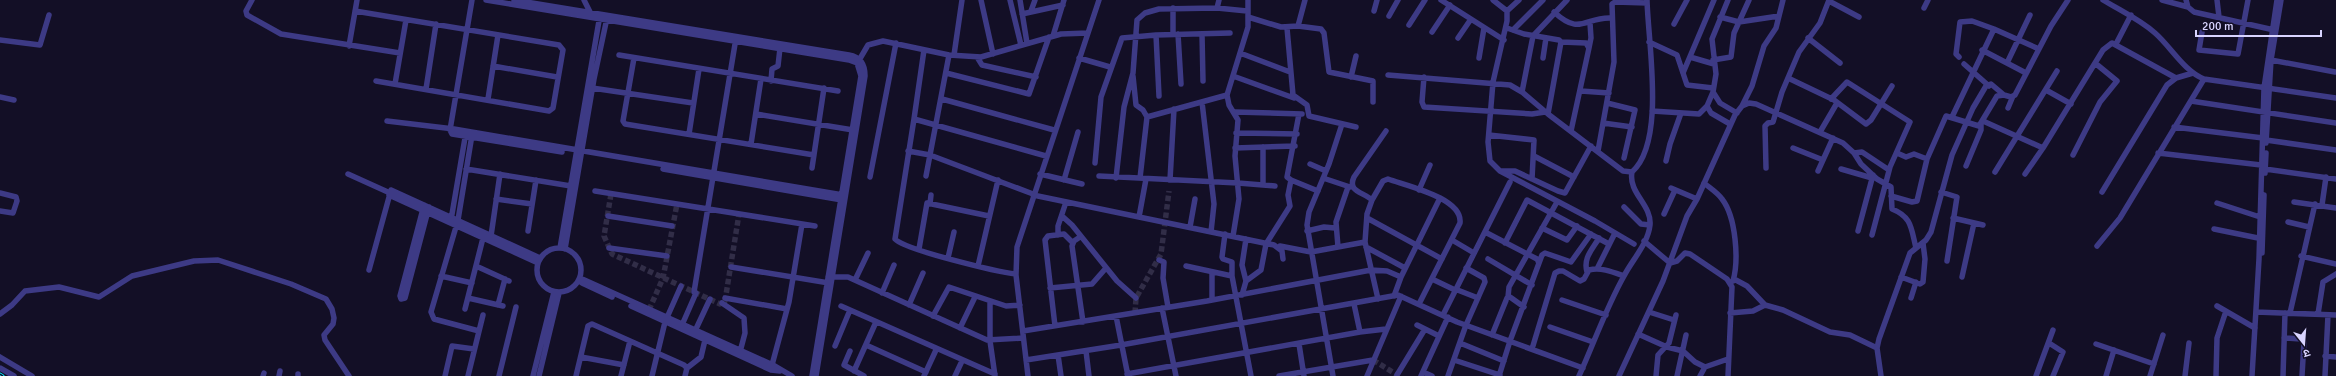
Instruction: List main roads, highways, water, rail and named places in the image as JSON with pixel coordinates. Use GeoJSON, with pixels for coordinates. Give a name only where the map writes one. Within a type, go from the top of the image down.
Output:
{"type":"FeatureCollection","features":[{"type":"Feature","properties":{"kind":"tunnel"},"geometry":{"type":"LineString","coordinates":[[1135,313],[1136,298],[1161,254],[1169,191]]}},
{"type":"Feature","properties":{"kind":"tunnel"},"geometry":{"type":"LineString","coordinates":[[611,194],[604,236],[612,254],[720,304],[725,301],[739,214]]}},
{"type":"Feature","properties":{"kind":"tunnel"},"geometry":{"type":"LineString","coordinates":[[649,310],[663,278],[677,204]]}},
{"type":"Feature","properties":{"kind":"tunnel"},"geometry":{"type":"LineString","coordinates":[[1373,360],[1399,376]]}}]}
